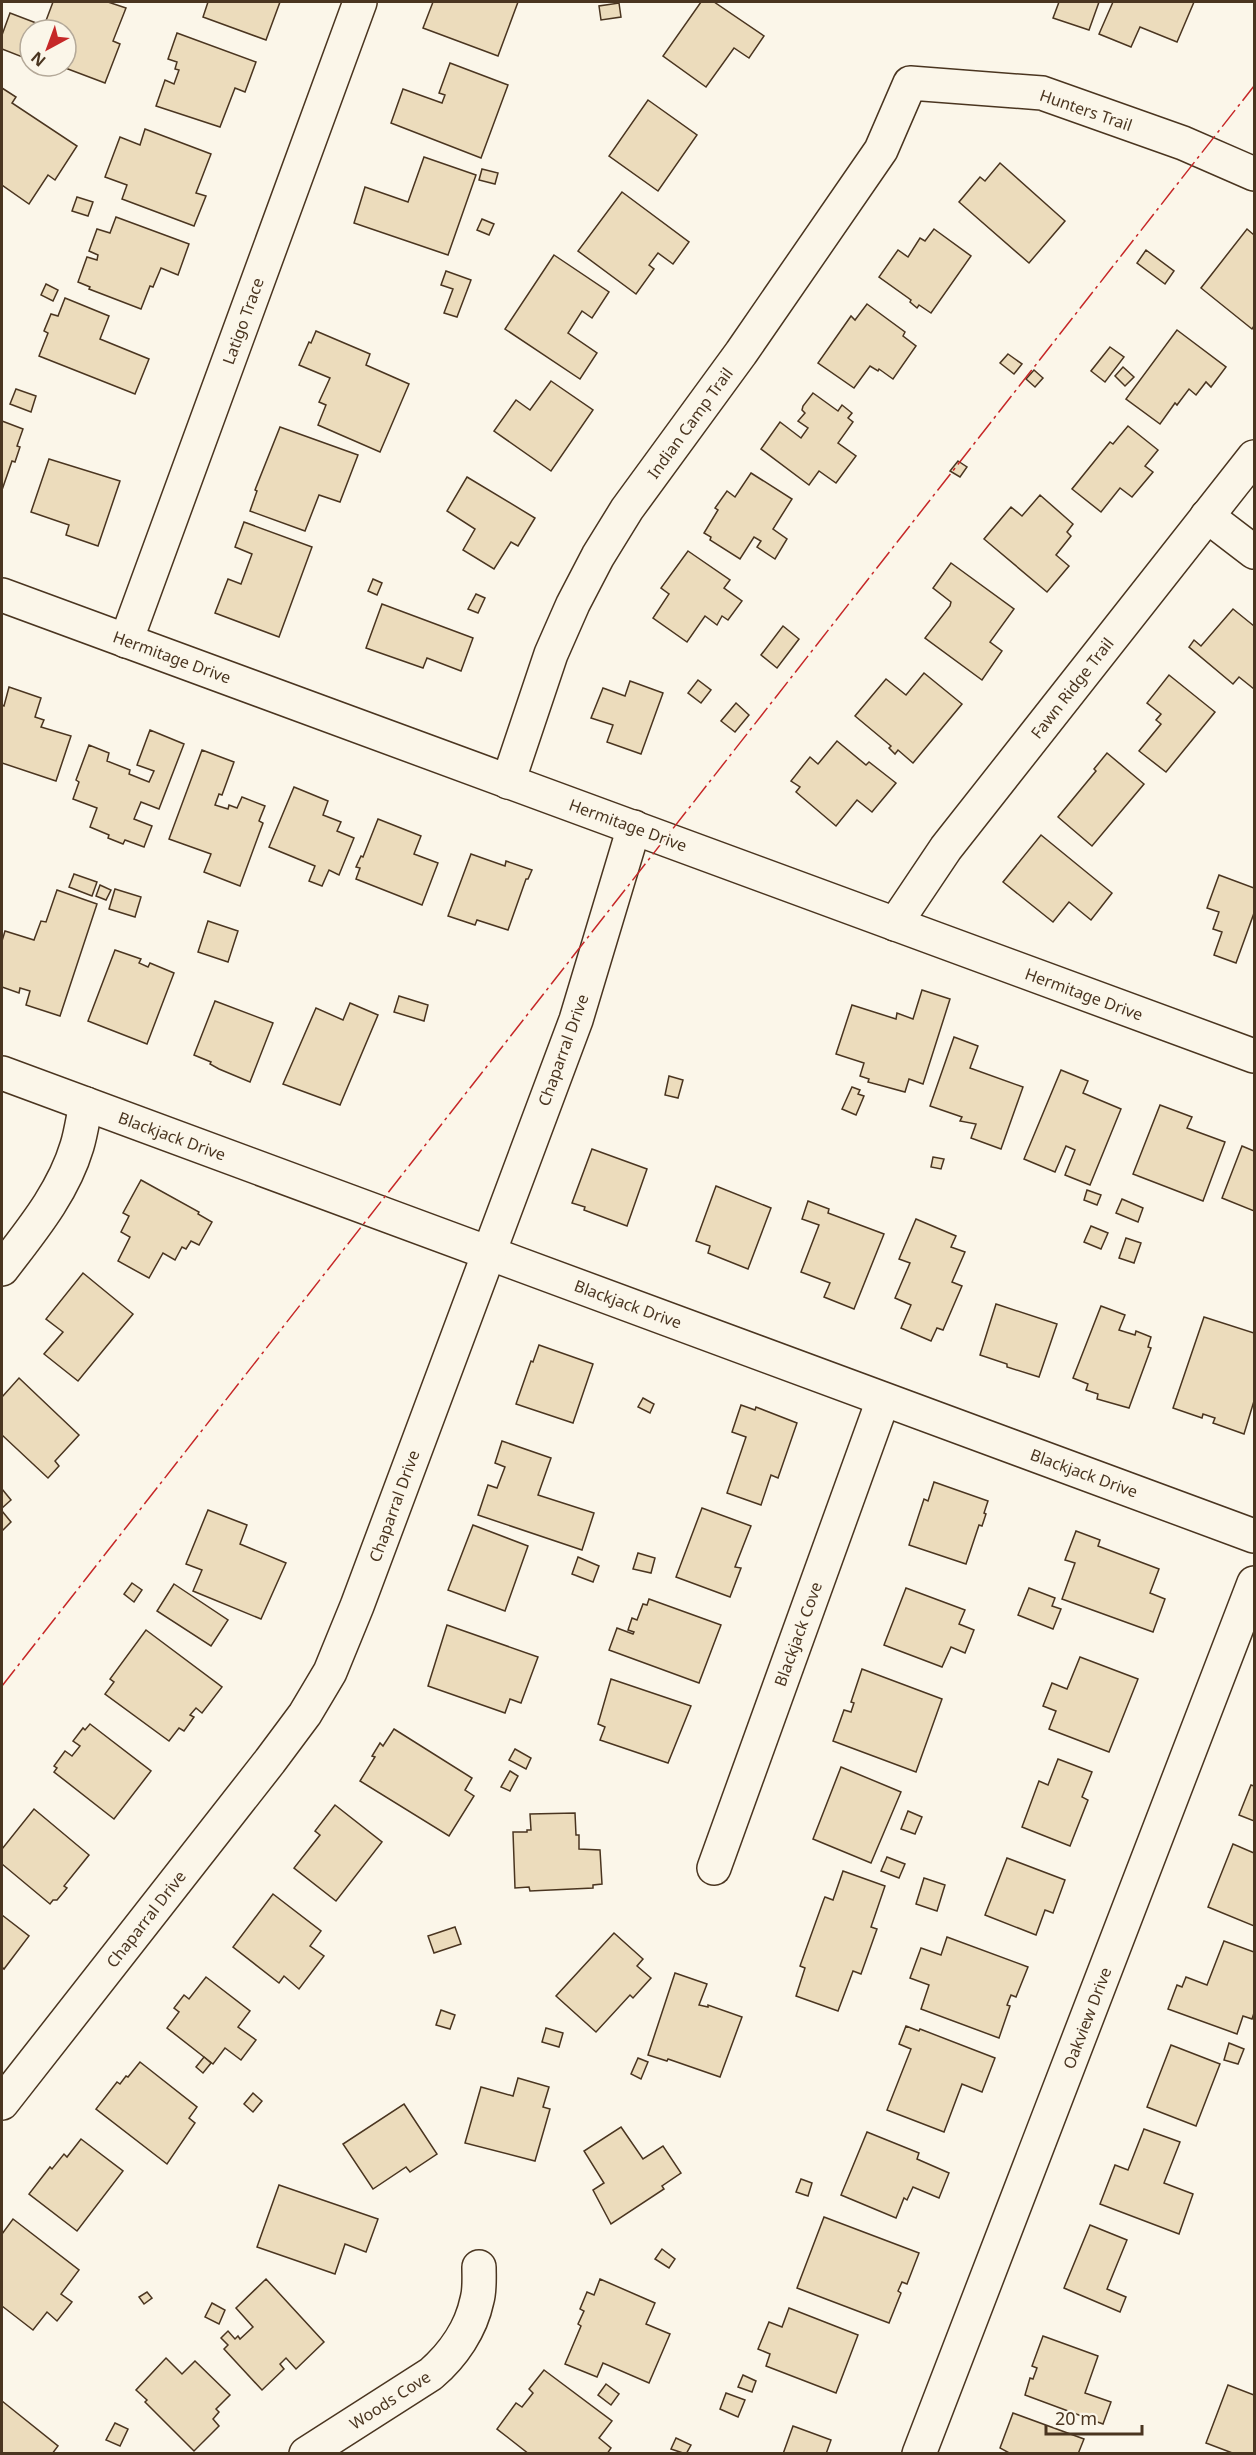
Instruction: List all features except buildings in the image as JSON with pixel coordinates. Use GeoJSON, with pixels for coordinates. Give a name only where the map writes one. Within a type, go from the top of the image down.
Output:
{"type":"FeatureCollection","features":[{"type":"Feature","properties":{"kind":"street","name":"Latigo Trace"},"geometry":{"type":"LineString","coordinates":[[126,641],[360,2]]}},
{"type":"Feature","properties":{"kind":"street","name":"Hunters Trail"},"geometry":{"type":"LineString","coordinates":[[910,83],[1042,93],[1183,143],[1254,174]]}},
{"type":"Feature","properties":{"kind":"street","name":"Indian Camp Trail"},"geometry":{"type":"LineString","coordinates":[[508,782],[551,654],[598,556],[627,509],[741,353],[881,150],[910,83]]}},
{"type":"Feature","properties":{"kind":"street","name":"Fawn Ridge Trail"},"geometry":{"type":"LineString","coordinates":[[895,924],[946,848],[1254,457]]}},
{"type":"Feature","properties":{"kind":"street"},"geometry":{"type":"LineString","coordinates":[[1207,516],[1254,552]]}},
{"type":"Feature","properties":{"kind":"street","name":"Hermitage Drive"},"geometry":{"type":"LineString","coordinates":[[2,595],[1254,1056]]}},
{"type":"Feature","properties":{"kind":"street","name":"Chaparral Drive"},"geometry":{"type":"LineString","coordinates":[[2,2103],[270,1761],[305,1714],[330,1672],[362,1595],[576,1020],[634,827]]}},
{"type":"Feature","properties":{"kind":"street","name":"Blackjack Drive"},"geometry":{"type":"LineString","coordinates":[[2,1074],[1254,1536]]}},
{"type":"Feature","properties":{"kind":"street"},"geometry":{"type":"LineString","coordinates":[[2,1269],[39,1221],[61,1186],[78,1146],[86,1104]]}},
{"type":"Feature","properties":{"kind":"street","name":"Blackjack Cove"},"geometry":{"type":"LineString","coordinates":[[714,1868],[883,1400]]}},
{"type":"Feature","properties":{"kind":"street","name":"Oakview Drive"},"geometry":{"type":"LineString","coordinates":[[919,2454],[1254,1583]]}},
{"type":"Feature","properties":{"kind":"street","name":"Woods Cove"},"geometry":{"type":"LineString","coordinates":[[306,2454],[443,2364],[467,2331],[478,2299],[479,2267]]}},
{"type":"Feature","properties":{"kind":"power"},"geometry":{"type":"LineString","coordinates":[[2,1686],[1254,86]]}}]}
